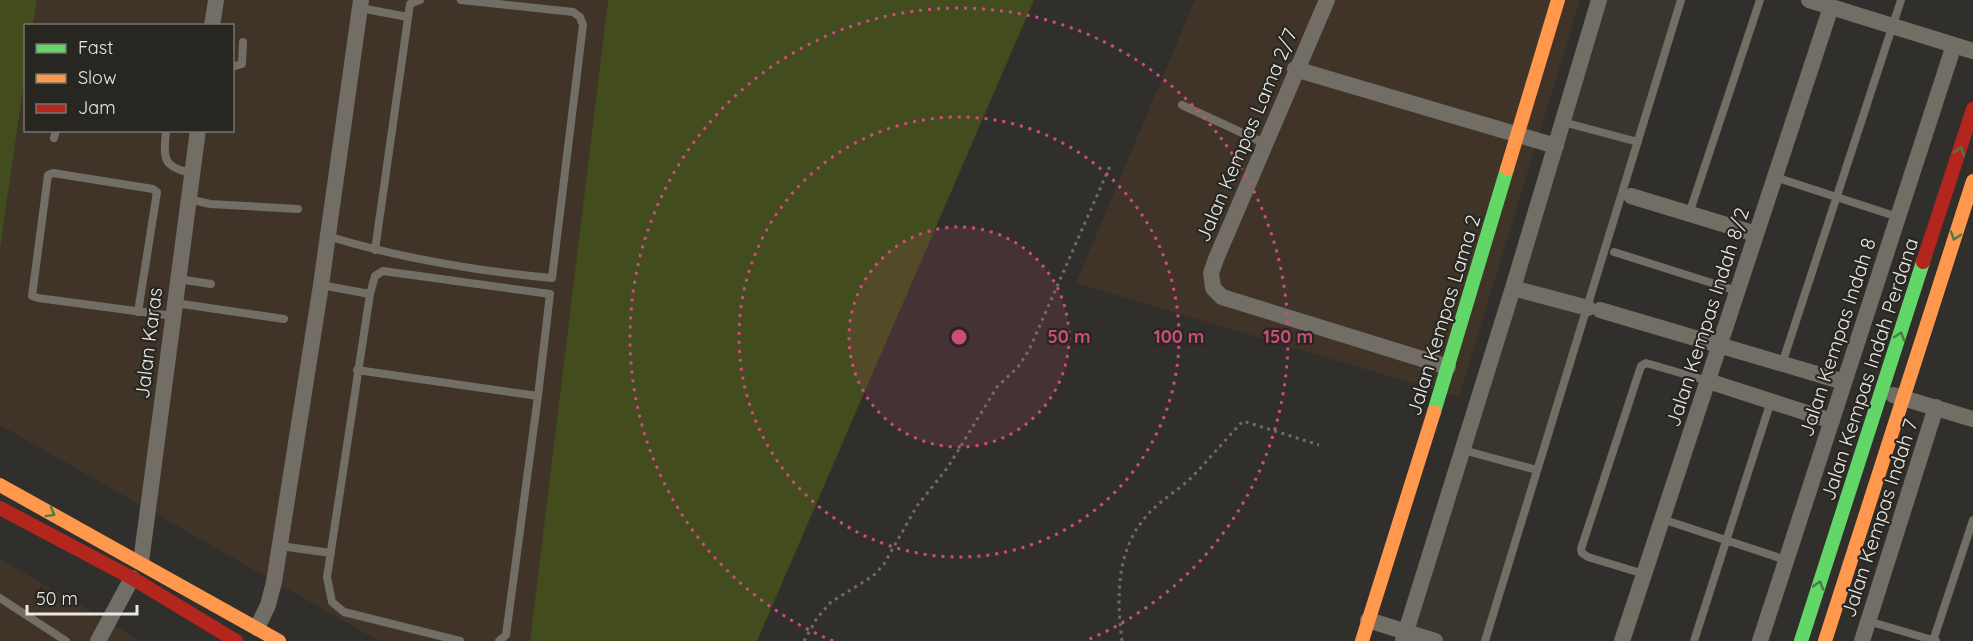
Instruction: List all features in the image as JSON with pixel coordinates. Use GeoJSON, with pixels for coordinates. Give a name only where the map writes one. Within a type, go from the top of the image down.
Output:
{"type":"FeatureCollection","features":[{"type":"Feature","properties":{"kind":"street"},"geometry":{"type":"LineString","coordinates":[[212,24],[216,0]]}},
{"type":"Feature","properties":{"kind":"street","name":"Jalan Kempas Lama 2/7"},"geometry":{"type":"LineString","coordinates":[[1327,0],[1295,69],[1216,259],[1211,273],[1213,288],[1222,297],[1448,367]]}},
{"type":"Feature","properties":{"kind":"street","name":"Jalan Kempas Lama 2"},"geometry":{"type":"LineString","coordinates":[[1362,641],[1448,367],[1558,0]]}},
{"type":"Feature","properties":{"kind":"street"},"geometry":{"type":"LineString","coordinates":[[1404,637],[1513,288],[1599,0]]}},
{"type":"Feature","properties":{"kind":"street"},"geometry":{"type":"LineString","coordinates":[[1809,0],[1832,3],[1892,26],[1973,51]]}},
{"type":"Feature","properties":{"kind":"street","name":"Jalan Kempas Indah 8/2"},"geometry":{"type":"LineString","coordinates":[[1622,641],[1832,3]]}},
{"type":"Feature","properties":{"kind":"street"},"geometry":{"type":"LineString","coordinates":[[257,628],[268,605],[280,546],[321,285],[361,4]]}},
{"type":"Feature","properties":{"kind":"street","name":"Jalan Kempas Indah 8"},"geometry":{"type":"LineString","coordinates":[[1760,641],[1954,45]]}},
{"type":"Feature","properties":{"kind":"street"},"geometry":{"type":"LineString","coordinates":[[1295,69],[1556,146]]}},
{"type":"Feature","properties":{"kind":"street","name":"Jalan Kempas Indah Perdana"},"geometry":{"type":"LineString","coordinates":[[1801,641],[1973,108]]}},
{"type":"Feature","properties":{"kind":"street","name":"Jalan Karas"},"geometry":{"type":"LineString","coordinates":[[141,561],[198,132]]}},
{"type":"Feature","properties":{"kind":"street","name":"Jalan Kempas Indah Perdana"},"geometry":{"type":"LineString","coordinates":[[1825,641],[1973,181]]}},
{"type":"Feature","properties":{"kind":"street"},"geometry":{"type":"LineString","coordinates":[[1631,196],[1756,234]]}},
{"type":"Feature","properties":{"kind":"street"},"geometry":{"type":"LineString","coordinates":[[1513,288],[1594,309],[1844,382]]}},
{"type":"Feature","properties":{"kind":"street"},"geometry":{"type":"LineString","coordinates":[[1707,381],[1832,421]]}},
{"type":"Feature","properties":{"kind":"street"},"geometry":{"type":"LineString","coordinates":[[1882,392],[1973,419]]}},
{"type":"Feature","properties":{"kind":"street","name":"Jalan Kempas Indah 7"},"geometry":{"type":"LineString","coordinates":[[1862,641],[1936,407]]}},
{"type":"Feature","properties":{"kind":"street"},"geometry":{"type":"LineString","coordinates":[[0,485],[141,561],[279,641]]}},
{"type":"Feature","properties":{"kind":"street"},"geometry":{"type":"LineString","coordinates":[[0,508],[132,578],[236,641]]}},
{"type":"Feature","properties":{"kind":"street"},"geometry":{"type":"LineString","coordinates":[[98,641],[132,578]]}},
{"type":"Feature","properties":{"kind":"street"},"geometry":{"type":"LineString","coordinates":[[1368,620],[1404,637],[1435,641]]}},
{"type":"Feature","properties":{"kind":"lane"},"geometry":{"type":"LineString","coordinates":[[375,250],[410,4],[420,0]]}},
{"type":"Feature","properties":{"kind":"lane"},"geometry":{"type":"LineString","coordinates":[[461,0],[573,12],[580,17],[584,25],[506,635],[499,641]]}},
{"type":"Feature","properties":{"kind":"lane"},"geometry":{"type":"LineString","coordinates":[[1485,641],[1537,470],[1594,309],[1638,142],[1681,0]]}},
{"type":"Feature","properties":{"kind":"lane"},"geometry":{"type":"LineString","coordinates":[[1689,214],[1760,0]]}},
{"type":"Feature","properties":{"kind":"lane"},"geometry":{"type":"LineString","coordinates":[[1782,364],[1901,0]]}},
{"type":"Feature","properties":{"kind":"lane"},"geometry":{"type":"LineString","coordinates":[[361,4],[408,17]]}},
{"type":"Feature","properties":{"kind":"lane"},"geometry":{"type":"LineString","coordinates":[[234,66],[242,64],[243,42]]}},
{"type":"Feature","properties":{"kind":"lane"},"geometry":{"type":"LineString","coordinates":[[1182,105],[1264,143]]}},
{"type":"Feature","properties":{"kind":"lane"},"geometry":{"type":"LineString","coordinates":[[1563,122],[1638,142]]}},
{"type":"Feature","properties":{"kind":"lane"},"geometry":{"type":"LineString","coordinates":[[166,132],[164,155],[168,165],[175,170],[192,173]]}},
{"type":"Feature","properties":{"kind":"lane"},"geometry":{"type":"LineString","coordinates":[[138,312],[157,192],[153,189],[52,173],[48,175],[32,296],[138,312],[174,310],[284,319]]}},
{"type":"Feature","properties":{"kind":"lane"},"geometry":{"type":"LineString","coordinates":[[1775,177],[1898,217]]}},
{"type":"Feature","properties":{"kind":"lane"},"geometry":{"type":"LineString","coordinates":[[188,199],[210,204],[298,209]]}},
{"type":"Feature","properties":{"kind":"lane"},"geometry":{"type":"LineString","coordinates":[[327,236],[375,250],[520,276],[552,278]]}},
{"type":"Feature","properties":{"kind":"lane"},"geometry":{"type":"LineString","coordinates":[[1614,252],[1737,291]]}},
{"type":"Feature","properties":{"kind":"lane"},"geometry":{"type":"LineString","coordinates":[[460,641],[344,612],[332,602],[327,577],[370,294],[375,276],[383,271],[550,294]]}},
{"type":"Feature","properties":{"kind":"lane"},"geometry":{"type":"LineString","coordinates":[[178,279],[211,284]]}},
{"type":"Feature","properties":{"kind":"lane"},"geometry":{"type":"LineString","coordinates":[[321,285],[370,294]]}},
{"type":"Feature","properties":{"kind":"lane"},"geometry":{"type":"LineString","coordinates":[[1644,574],[1588,557],[1582,554],[1581,549],[1641,366],[1646,363],[1707,381]]}},
{"type":"Feature","properties":{"kind":"lane"},"geometry":{"type":"LineString","coordinates":[[357,370],[538,396]]}},
{"type":"Feature","properties":{"kind":"lane"},"geometry":{"type":"LineString","coordinates":[[1694,641],[1771,401]]}},
{"type":"Feature","properties":{"kind":"lane"},"geometry":{"type":"LineString","coordinates":[[1463,450],[1537,470]]}},
{"type":"Feature","properties":{"kind":"lane"},"geometry":{"type":"LineString","coordinates":[[1662,519],[1786,560]]}},
{"type":"Feature","properties":{"kind":"lane"},"geometry":{"type":"LineString","coordinates":[[1868,621],[1934,641],[1973,520]]}},
{"type":"Feature","properties":{"kind":"lane"},"geometry":{"type":"LineString","coordinates":[[280,546],[331,553]]}},
{"type":"Feature","properties":{"kind":"lane"},"geometry":{"type":"LineString","coordinates":[[0,598],[55,638],[66,641]]}},
{"type":"Feature","properties":{"kind":"path"},"geometry":{"type":"LineString","coordinates":[[804,641],[817,618],[831,602],[873,576],[884,564],[917,506],[948,467],[997,387],[1018,367],[1029,350],[1110,166]]}},
{"type":"Feature","properties":{"kind":"path"},"geometry":{"type":"LineString","coordinates":[[1122,641],[1117,605],[1120,569],[1131,538],[1153,509],[1192,477],[1243,421],[1319,445]]}},
{"type":"Feature","properties":{"kind":"shaded area"},"geometry":{"type":"Polygon","coordinates":[[[37,0],[608,0],[530,641],[379,641],[0,425],[0,249],[24,83],[24,132],[234,132],[234,24],[33,24],[37,0]]]}},
{"type":"Feature","properties":{"kind":"shaded area"},"geometry":{"type":"Polygon","coordinates":[[[1195,0],[1580,0],[1459,397],[1076,283],[1195,0]]]}},
{"type":"Feature","properties":{"kind":"shaded area"},"geometry":{"type":"Polygon","coordinates":[[[1593,0],[1684,0],[1488,641],[1398,641],[1593,0]]]}},
{"type":"Feature","properties":{"kind":"shaded area"},"geometry":{"type":"Polygon","coordinates":[[[0,559],[94,613],[140,641],[0,641],[0,559]]]}},
{"type":"Feature","properties":{"kind":"green space"},"geometry":{"type":"Polygon","coordinates":[[[0,0],[37,0],[33,24],[24,24],[24,83],[0,249],[0,0]]]}},
{"type":"Feature","properties":{"kind":"green space"},"geometry":{"type":"Polygon","coordinates":[[[608,0],[1034,0],[757,641],[530,641],[608,0]]]}},
{"type":"Feature","properties":{"kind":"traffic: fast"},"geometry":{"type":"LineString","coordinates":[[1434,412],[1507,169]]}},
{"type":"Feature","properties":{"kind":"traffic: fast"},"geometry":{"type":"LineString","coordinates":[[1801,641],[1923,262]]}},
{"type":"Feature","properties":{"kind":"traffic: slow"},"geometry":{"type":"LineString","coordinates":[[1507,169],[1558,0]]}},
{"type":"Feature","properties":{"kind":"traffic: slow"},"geometry":{"type":"LineString","coordinates":[[1825,641],[1973,181]]}},
{"type":"Feature","properties":{"kind":"traffic: slow"},"geometry":{"type":"LineString","coordinates":[[1362,641],[1434,412]]}},
{"type":"Feature","properties":{"kind":"traffic: slow"},"geometry":{"type":"LineString","coordinates":[[0,485],[279,641]]}},
{"type":"Feature","properties":{"kind":"traffic: jam"},"geometry":{"type":"LineString","coordinates":[[1923,262],[1973,109]]}},
{"type":"Feature","properties":{"kind":"traffic: jam"},"geometry":{"type":"LineString","coordinates":[[0,508],[132,578],[236,641]]}}]}
